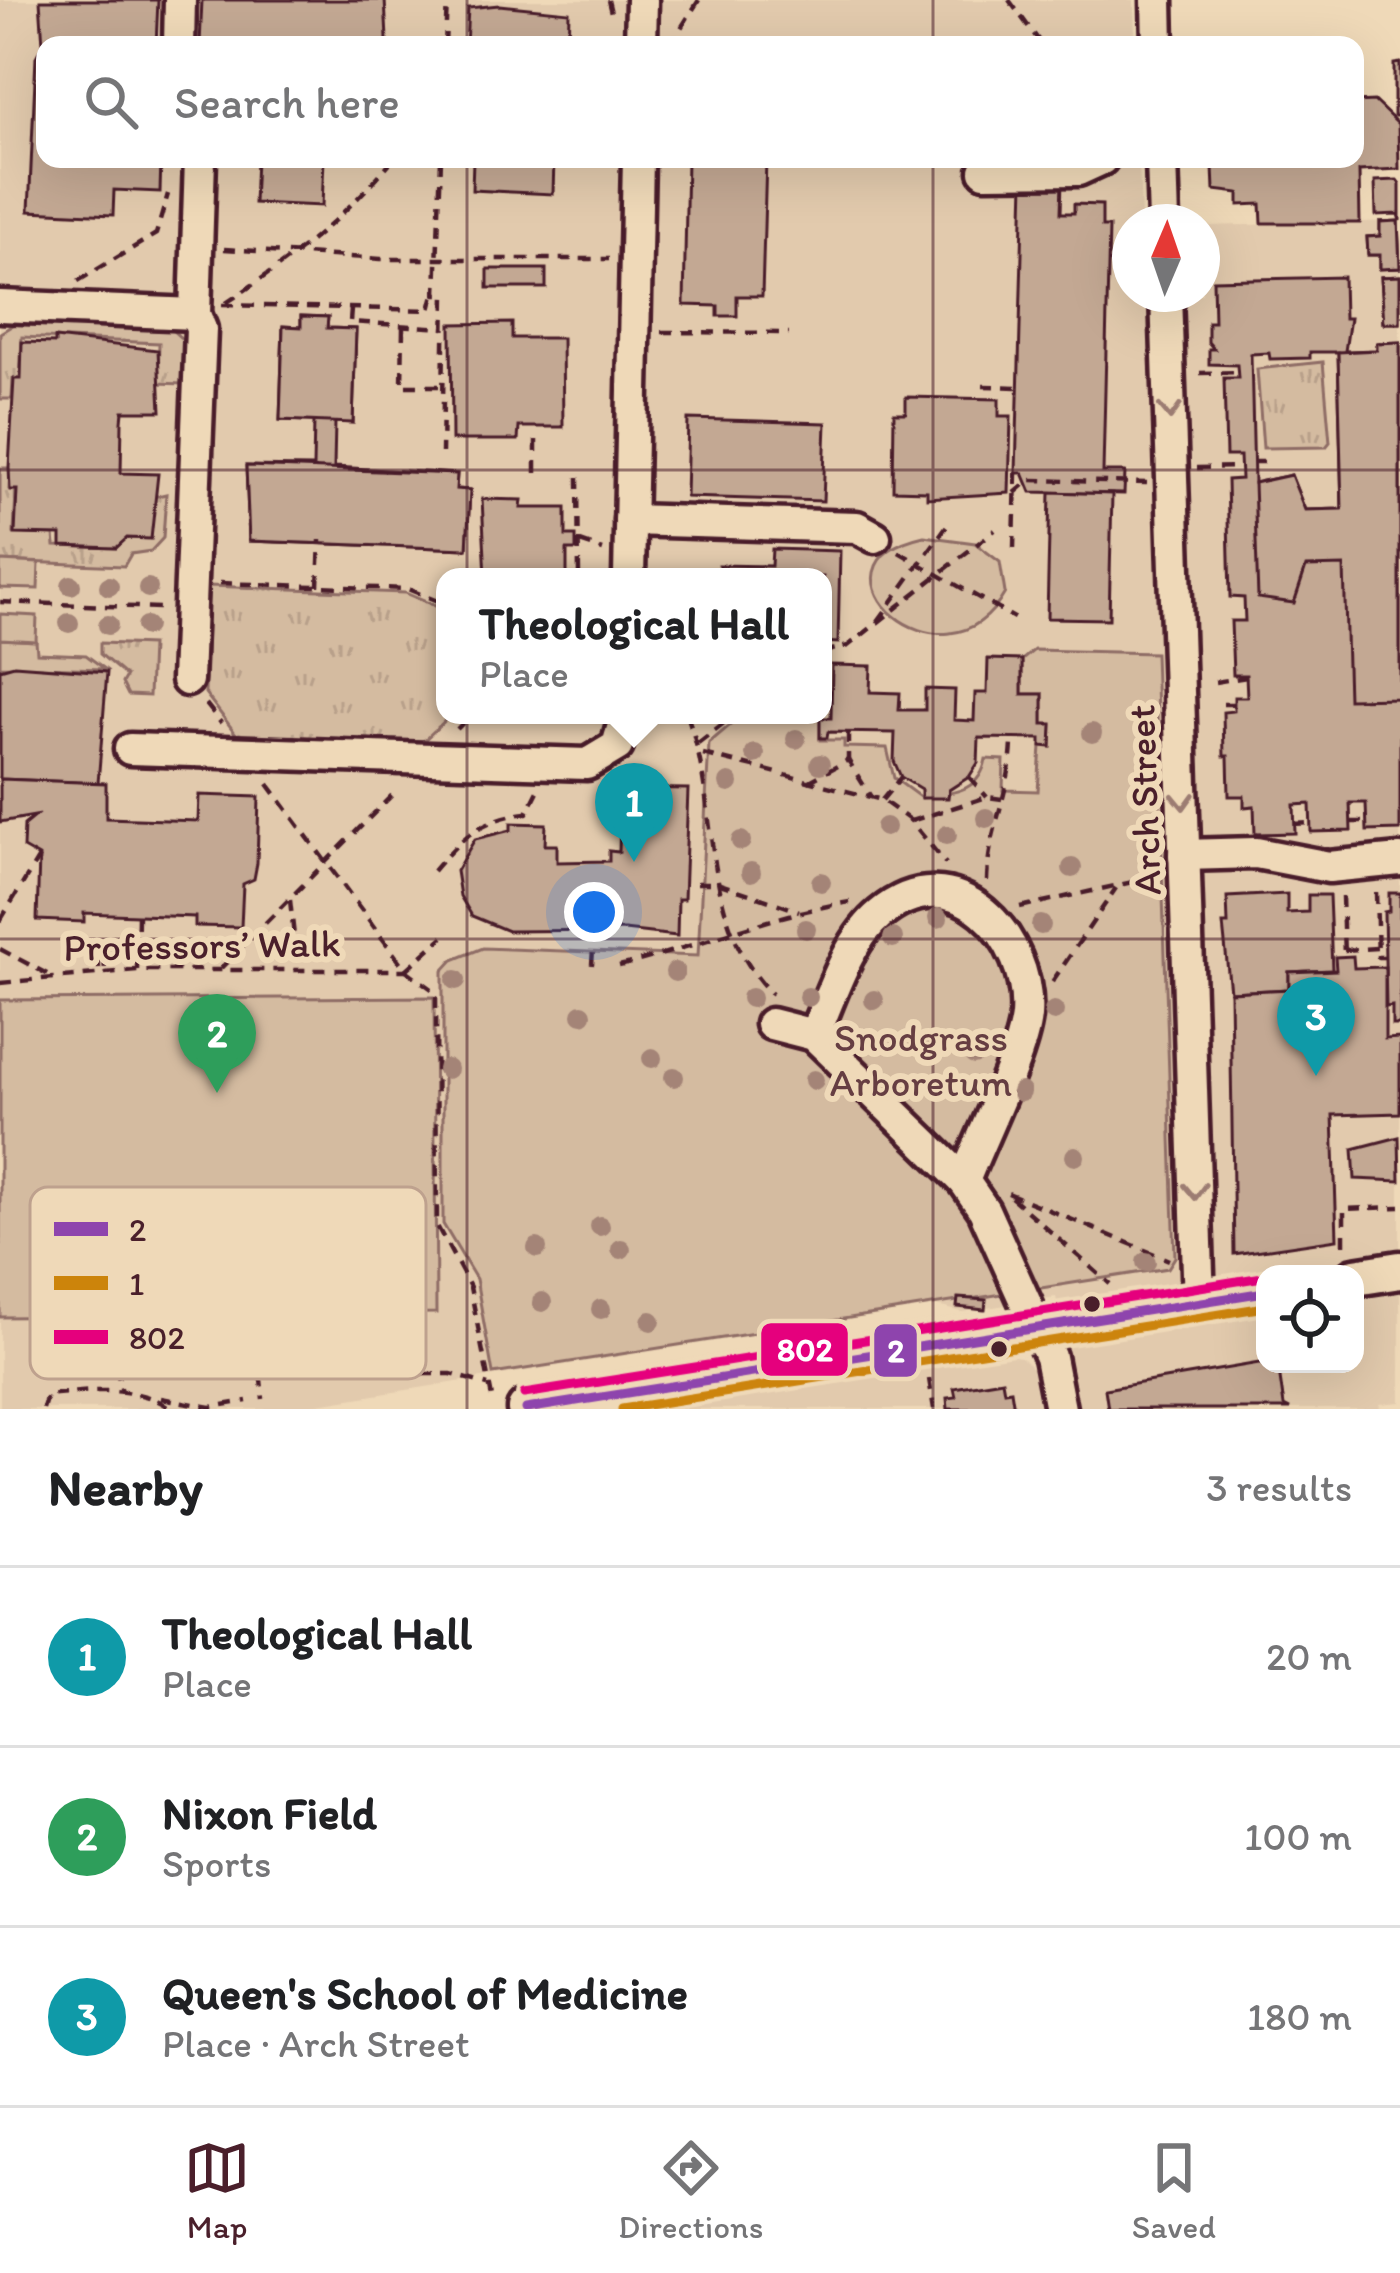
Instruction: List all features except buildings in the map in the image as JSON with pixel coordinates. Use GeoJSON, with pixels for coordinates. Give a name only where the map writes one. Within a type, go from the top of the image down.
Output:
{"type":"FeatureCollection","features":[{"type":"Feature","properties":{"kind":"main road"},"geometry":{"type":"LineString","coordinates":[[1364,1268],[1400,1270]]}},
{"type":"Feature","properties":{"kind":"main road"},"geometry":{"type":"LineString","coordinates":[[526,1409],[1256,1294]]}},
{"type":"Feature","properties":{"kind":"street"},"geometry":{"type":"LineString","coordinates":[[178,36],[180,0]]}},
{"type":"Feature","properties":{"kind":"street"},"geometry":{"type":"LineString","coordinates":[[641,36],[642,0]]}},
{"type":"Feature","properties":{"kind":"street"},"geometry":{"type":"LineString","coordinates":[[1156,0],[1158,36]]}},
{"type":"Feature","properties":{"kind":"street"},"geometry":{"type":"LineString","coordinates":[[188,680],[201,329],[209,309],[197,248],[200,168]]}},
{"type":"Feature","properties":{"kind":"street"},"geometry":{"type":"LineString","coordinates":[[629,568],[638,168]]}},
{"type":"Feature","properties":{"kind":"street"},"geometry":{"type":"LineString","coordinates":[[985,171],[1082,168]]}},
{"type":"Feature","properties":{"kind":"street"},"geometry":{"type":"LineString","coordinates":[[1162,168],[1163,204]]}},
{"type":"Feature","properties":{"kind":"street"},"geometry":{"type":"LineString","coordinates":[[0,306],[209,309]]}},
{"type":"Feature","properties":{"kind":"street","name":"Arch Street"},"geometry":{"type":"LineString","coordinates":[[1167,312],[1199,1304]]}},
{"type":"Feature","properties":{"kind":"street"},"geometry":{"type":"LineString","coordinates":[[630,520],[857,527],[875,537]]}},
{"type":"Feature","properties":{"kind":"street"},"geometry":{"type":"LineString","coordinates":[[130,749],[587,764],[617,746],[623,724]]}},
{"type":"Feature","properties":{"kind":"street"},"geometry":{"type":"LineString","coordinates":[[1185,862],[1256,853],[1341,866],[1388,863]]}},
{"type":"Feature","properties":{"kind":"street"},"geometry":{"type":"LineString","coordinates":[[814,1035],[875,917],[904,896],[932,894],[984,910],[1014,946],[1025,978],[1026,1021],[969,1187]]}},
{"type":"Feature","properties":{"kind":"street"},"geometry":{"type":"LineString","coordinates":[[771,1024],[814,1035],[969,1187],[1050,1357],[1060,1409]]}},
{"type":"Feature","properties":{"kind":"path"},"geometry":{"type":"LineString","coordinates":[[445,36],[447,0]]}},
{"type":"Feature","properties":{"kind":"path"},"geometry":{"type":"LineString","coordinates":[[676,36],[700,0]]}},
{"type":"Feature","properties":{"kind":"path"},"geometry":{"type":"LineString","coordinates":[[1009,0],[1035,36]]}},
{"type":"Feature","properties":{"kind":"path"},"geometry":{"type":"LineString","coordinates":[[249,287],[301,254],[348,212],[385,168]]}},
{"type":"Feature","properties":{"kind":"path"},"geometry":{"type":"LineString","coordinates":[[436,294],[441,168]]}},
{"type":"Feature","properties":{"kind":"path"},"geometry":{"type":"LineString","coordinates":[[197,248],[436,260],[614,260]]}},
{"type":"Feature","properties":{"kind":"path"},"geometry":{"type":"LineString","coordinates":[[209,309],[430,310],[430,294],[445,294],[442,453]]}},
{"type":"Feature","properties":{"kind":"path"},"geometry":{"type":"LineString","coordinates":[[351,308],[350,322],[444,328]]}},
{"type":"Feature","properties":{"kind":"path"},"geometry":{"type":"LineString","coordinates":[[403,327],[402,386],[443,386]]}},
{"type":"Feature","properties":{"kind":"path"},"geometry":{"type":"LineString","coordinates":[[650,332],[789,333]]}},
{"type":"Feature","properties":{"kind":"path"},"geometry":{"type":"LineString","coordinates":[[1188,373],[1238,371]]}},
{"type":"Feature","properties":{"kind":"path"},"geometry":{"type":"LineString","coordinates":[[983,386],[1017,387]]}},
{"type":"Feature","properties":{"kind":"path"},"geometry":{"type":"LineString","coordinates":[[536,440],[536,473]]}},
{"type":"Feature","properties":{"kind":"path"},"geometry":{"type":"LineString","coordinates":[[1254,463],[1264,462]]}},
{"type":"Feature","properties":{"kind":"path"},"geometry":{"type":"LineString","coordinates":[[1191,469],[1240,467]]}},
{"type":"Feature","properties":{"kind":"path"},"geometry":{"type":"LineString","coordinates":[[1014,548],[1016,473]]}},
{"type":"Feature","properties":{"kind":"path"},"geometry":{"type":"LineString","coordinates":[[578,477],[579,568]]}},
{"type":"Feature","properties":{"kind":"path"},"geometry":{"type":"LineString","coordinates":[[1015,493],[1030,480],[1152,483]]}},
{"type":"Feature","properties":{"kind":"path"},"geometry":{"type":"LineString","coordinates":[[874,626],[951,520]]}},
{"type":"Feature","properties":{"kind":"path"},"geometry":{"type":"LineString","coordinates":[[832,650],[848,646],[994,530]]}},
{"type":"Feature","properties":{"kind":"path"},"geometry":{"type":"LineString","coordinates":[[875,537],[1014,618]]}},
{"type":"Feature","properties":{"kind":"path"},"geometry":{"type":"LineString","coordinates":[[318,586],[320,540]]}},
{"type":"Feature","properties":{"kind":"path"},"geometry":{"type":"LineString","coordinates":[[0,602],[318,586],[407,589],[436,600]]}},
{"type":"Feature","properties":{"kind":"path"},"geometry":{"type":"LineString","coordinates":[[1215,682],[1246,677]]}},
{"type":"Feature","properties":{"kind":"path"},"geometry":{"type":"LineString","coordinates":[[188,680],[406,970],[436,992],[437,1226],[470,1287],[495,1409]]}},
{"type":"Feature","properties":{"kind":"path"},"geometry":{"type":"LineString","coordinates":[[1222,704],[1234,704]]}},
{"type":"Feature","properties":{"kind":"path"},"geometry":{"type":"LineString","coordinates":[[691,724],[703,754],[717,883],[734,936],[759,981],[814,1035]]}},
{"type":"Feature","properties":{"kind":"path"},"geometry":{"type":"LineString","coordinates":[[698,742],[722,724]]}},
{"type":"Feature","properties":{"kind":"path"},"geometry":{"type":"LineString","coordinates":[[848,733],[848,760],[871,797]]}},
{"type":"Feature","properties":{"kind":"path"},"geometry":{"type":"LineString","coordinates":[[984,910],[988,844],[1010,786],[1012,739]]}},
{"type":"Feature","properties":{"kind":"path"},"geometry":{"type":"LineString","coordinates":[[703,754],[882,800],[911,821],[984,910]]}},
{"type":"Feature","properties":{"kind":"path"},"geometry":{"type":"LineString","coordinates":[[221,968],[432,759]]}},
{"type":"Feature","properties":{"kind":"path"},"geometry":{"type":"LineString","coordinates":[[808,782],[848,760]]}},
{"type":"Feature","properties":{"kind":"path"},"geometry":{"type":"LineString","coordinates":[[433,871],[474,827],[497,816],[527,813],[553,763]]}},
{"type":"Feature","properties":{"kind":"path"},"geometry":{"type":"LineString","coordinates":[[882,800],[902,776]]}},
{"type":"Feature","properties":{"kind":"path"},"geometry":{"type":"LineString","coordinates":[[969,777],[987,797]]}},
{"type":"Feature","properties":{"kind":"path"},"geometry":{"type":"LineString","coordinates":[[911,821],[987,797],[1002,799]]}},
{"type":"Feature","properties":{"kind":"path"},"geometry":{"type":"LineString","coordinates":[[1350,822],[1366,822]]}},
{"type":"Feature","properties":{"kind":"path"},"geometry":{"type":"LineString","coordinates":[[1294,824],[1310,823]]}},
{"type":"Feature","properties":{"kind":"path"},"geometry":{"type":"LineString","coordinates":[[0,920],[39,857]]}},
{"type":"Feature","properties":{"kind":"path"},"geometry":{"type":"LineString","coordinates":[[984,910],[1045,905],[1116,888],[1185,862]]}},
{"type":"Feature","properties":{"kind":"path"},"geometry":{"type":"LineString","coordinates":[[1385,957],[1378,957],[1377,949],[1388,863]]}},
{"type":"Feature","properties":{"kind":"path"},"geometry":{"type":"LineString","coordinates":[[1341,866],[1344,953],[1377,949]]}},
{"type":"Feature","properties":{"kind":"path"},"geometry":{"type":"LineString","coordinates":[[697,883],[717,883],[799,911]]}},
{"type":"Feature","properties":{"kind":"path"},"geometry":{"type":"LineString","coordinates":[[1026,1021],[1116,888]]}},
{"type":"Feature","properties":{"kind":"path"},"geometry":{"type":"LineString","coordinates":[[290,898],[296,954]]}},
{"type":"Feature","properties":{"kind":"path"},"geometry":{"type":"LineString","coordinates":[[619,966],[734,936],[799,911],[854,902]]}},
{"type":"Feature","properties":{"kind":"path"},"geometry":{"type":"LineString","coordinates":[[137,970],[138,915]]}},
{"type":"Feature","properties":{"kind":"path"},"geometry":{"type":"LineString","coordinates":[[592,964],[594,932]]}},
{"type":"Feature","properties":{"kind":"path"},"geometry":{"type":"LineString","coordinates":[[406,970],[443,937]]}},
{"type":"Feature","properties":{"kind":"path"},"geometry":{"type":"LineString","coordinates":[[0,949],[47,974]]}},
{"type":"Feature","properties":{"kind":"path","name":"Professors’ Walk"},"geometry":{"type":"LineString","coordinates":[[0,983],[102,970],[406,970]]}},
{"type":"Feature","properties":{"kind":"path"},"geometry":{"type":"LineString","coordinates":[[969,1187],[1006,1192],[1179,1264]]}},
{"type":"Feature","properties":{"kind":"path"},"geometry":{"type":"LineString","coordinates":[[1006,1192],[1119,1292]]}},
{"type":"Feature","properties":{"kind":"path"},"geometry":{"type":"LineString","coordinates":[[1350,1265],[1344,1209],[1400,1207]]}},
{"type":"Feature","properties":{"kind":"path"},"geometry":{"type":"LineString","coordinates":[[928,1372],[934,1409]]}},
{"type":"Feature","properties":{"kind":"path"},"geometry":{"type":"LineString","coordinates":[[426,1374],[451,1374],[488,1385]]}},
{"type":"Feature","properties":{"kind":"path"},"geometry":{"type":"LineString","coordinates":[[119,1379],[122,1392]]}},
{"type":"Feature","properties":{"kind":"path"},"geometry":{"type":"LineString","coordinates":[[261,1379],[263,1399]]}},
{"type":"Feature","properties":{"kind":"path"},"geometry":{"type":"LineString","coordinates":[[43,1409],[47,1395],[70,1392],[122,1392],[211,1407],[247,1401]]}},
{"type":"Feature","properties":{"kind":"path"},"geometry":{"type":"LineString","coordinates":[[155,1397],[172,1409]]}},
{"type":"Feature","properties":{"kind":"shaded area"},"geometry":{"type":"Polygon","coordinates":[[[0,0],[1134,0],[1135,36],[36,36],[36,168],[1139,168],[1140,204],[1112,204],[1112,312],[1220,312],[1220,226],[1400,221],[1400,1402],[1380,1404],[1379,1409],[1078,1409],[1056,1297],[962,1312],[937,1306],[287,1409],[0,1409],[0,0]]]}},
{"type":"Feature","properties":{"kind":"shaded area"},"geometry":{"type":"Polygon","coordinates":[[[1007,1355],[1021,1357],[1033,1369],[1040,1409],[666,1409],[1007,1355]]]}},
{"type":"Feature","properties":{"kind":"green space"},"geometry":{"type":"Polygon","coordinates":[[[26,317],[163,322],[183,340],[183,384],[158,383],[159,343],[22,337],[20,379],[13,379],[12,399],[0,399],[0,333],[26,317]]]}},
{"type":"Feature","properties":{"kind":"green space"},"geometry":{"type":"Polygon","coordinates":[[[1323,362],[1330,442],[1326,447],[1263,448],[1257,369],[1323,362]]]}},
{"type":"Feature","properties":{"kind":"green space"},"geometry":{"type":"Polygon","coordinates":[[[0,468],[10,468],[9,489],[16,490],[14,533],[54,535],[55,546],[116,548],[127,538],[151,539],[153,497],[166,494],[163,538],[151,551],[131,554],[124,566],[0,561],[0,468]]]}},
{"type":"Feature","properties":{"kind":"green space"},"geometry":{"type":"Polygon","coordinates":[[[924,536],[975,543],[1000,562],[1005,593],[979,622],[949,633],[919,630],[894,616],[877,595],[874,572],[888,551],[924,536]]]}},
{"type":"Feature","properties":{"kind":"green space"},"geometry":{"type":"Polygon","coordinates":[[[0,561],[39,563],[38,589],[0,588],[0,561]]]}},
{"type":"Feature","properties":{"kind":"green space"},"geometry":{"type":"Polygon","coordinates":[[[208,586],[405,593],[436,606],[436,724],[441,724],[420,744],[239,738],[205,693],[208,586]]]}},
{"type":"Feature","properties":{"kind":"green space"},"geometry":{"type":"Polygon","coordinates":[[[0,614],[37,616],[36,641],[0,639],[0,614]]]}},
{"type":"Feature","properties":{"kind":"green space"},"geometry":{"type":"Polygon","coordinates":[[[0,639],[36,641],[37,653],[86,655],[105,669],[0,666],[0,639]]]}},
{"type":"Feature","properties":{"kind":"green space"},"geometry":{"type":"Polygon","coordinates":[[[100,643],[151,645],[149,696],[128,695],[122,683],[126,676],[100,654],[100,643]]]}},
{"type":"Feature","properties":{"kind":"green space","name":"Snodgrass Arboretum"},"geometry":{"type":"Polygon","coordinates":[[[1034,650],[1155,653],[1175,1257],[1168,1268],[493,1374],[476,1279],[443,1224],[443,971],[453,960],[483,948],[698,956],[709,743],[731,724],[820,724],[820,740],[844,740],[844,747],[887,748],[894,778],[921,798],[971,785],[986,759],[1004,760],[1003,790],[1038,791],[1041,746],[1051,746],[1052,725],[1043,724],[1043,694],[1022,694],[1022,660],[1034,650]]]}},
{"type":"Feature","properties":{"kind":"green space"},"geometry":{"type":"Polygon","coordinates":[[[434,997],[436,1313],[426,1313],[426,1187],[30,1187],[30,1317],[0,1317],[0,1000],[434,997]]]}},
{"type":"Feature","properties":{"kind":"transit line","name":"802"},"geometry":{"type":"LineString","coordinates":[[524,1394],[1256,1278]]}},
{"type":"Feature","properties":{"kind":"transit line","name":"2"},"geometry":{"type":"LineString","coordinates":[[526,1409],[1256,1293]]}},
{"type":"Feature","properties":{"kind":"transit line","name":"1"},"geometry":{"type":"LineString","coordinates":[[622,1409],[1256,1308]]}},
{"type":"Feature","properties":{"kind":"place","name":"Theological Hall"},"geometry":{"type":"Point","coordinates":[634,862]}},
{"type":"Feature","properties":{"kind":"place","name":"Queen's School of Medicine"},"geometry":{"type":"Point","coordinates":[1316,1076]}},
{"type":"Feature","properties":{"kind":"place","name":"Nixon Field"},"geometry":{"type":"Point","coordinates":[217,1093]}}]}
